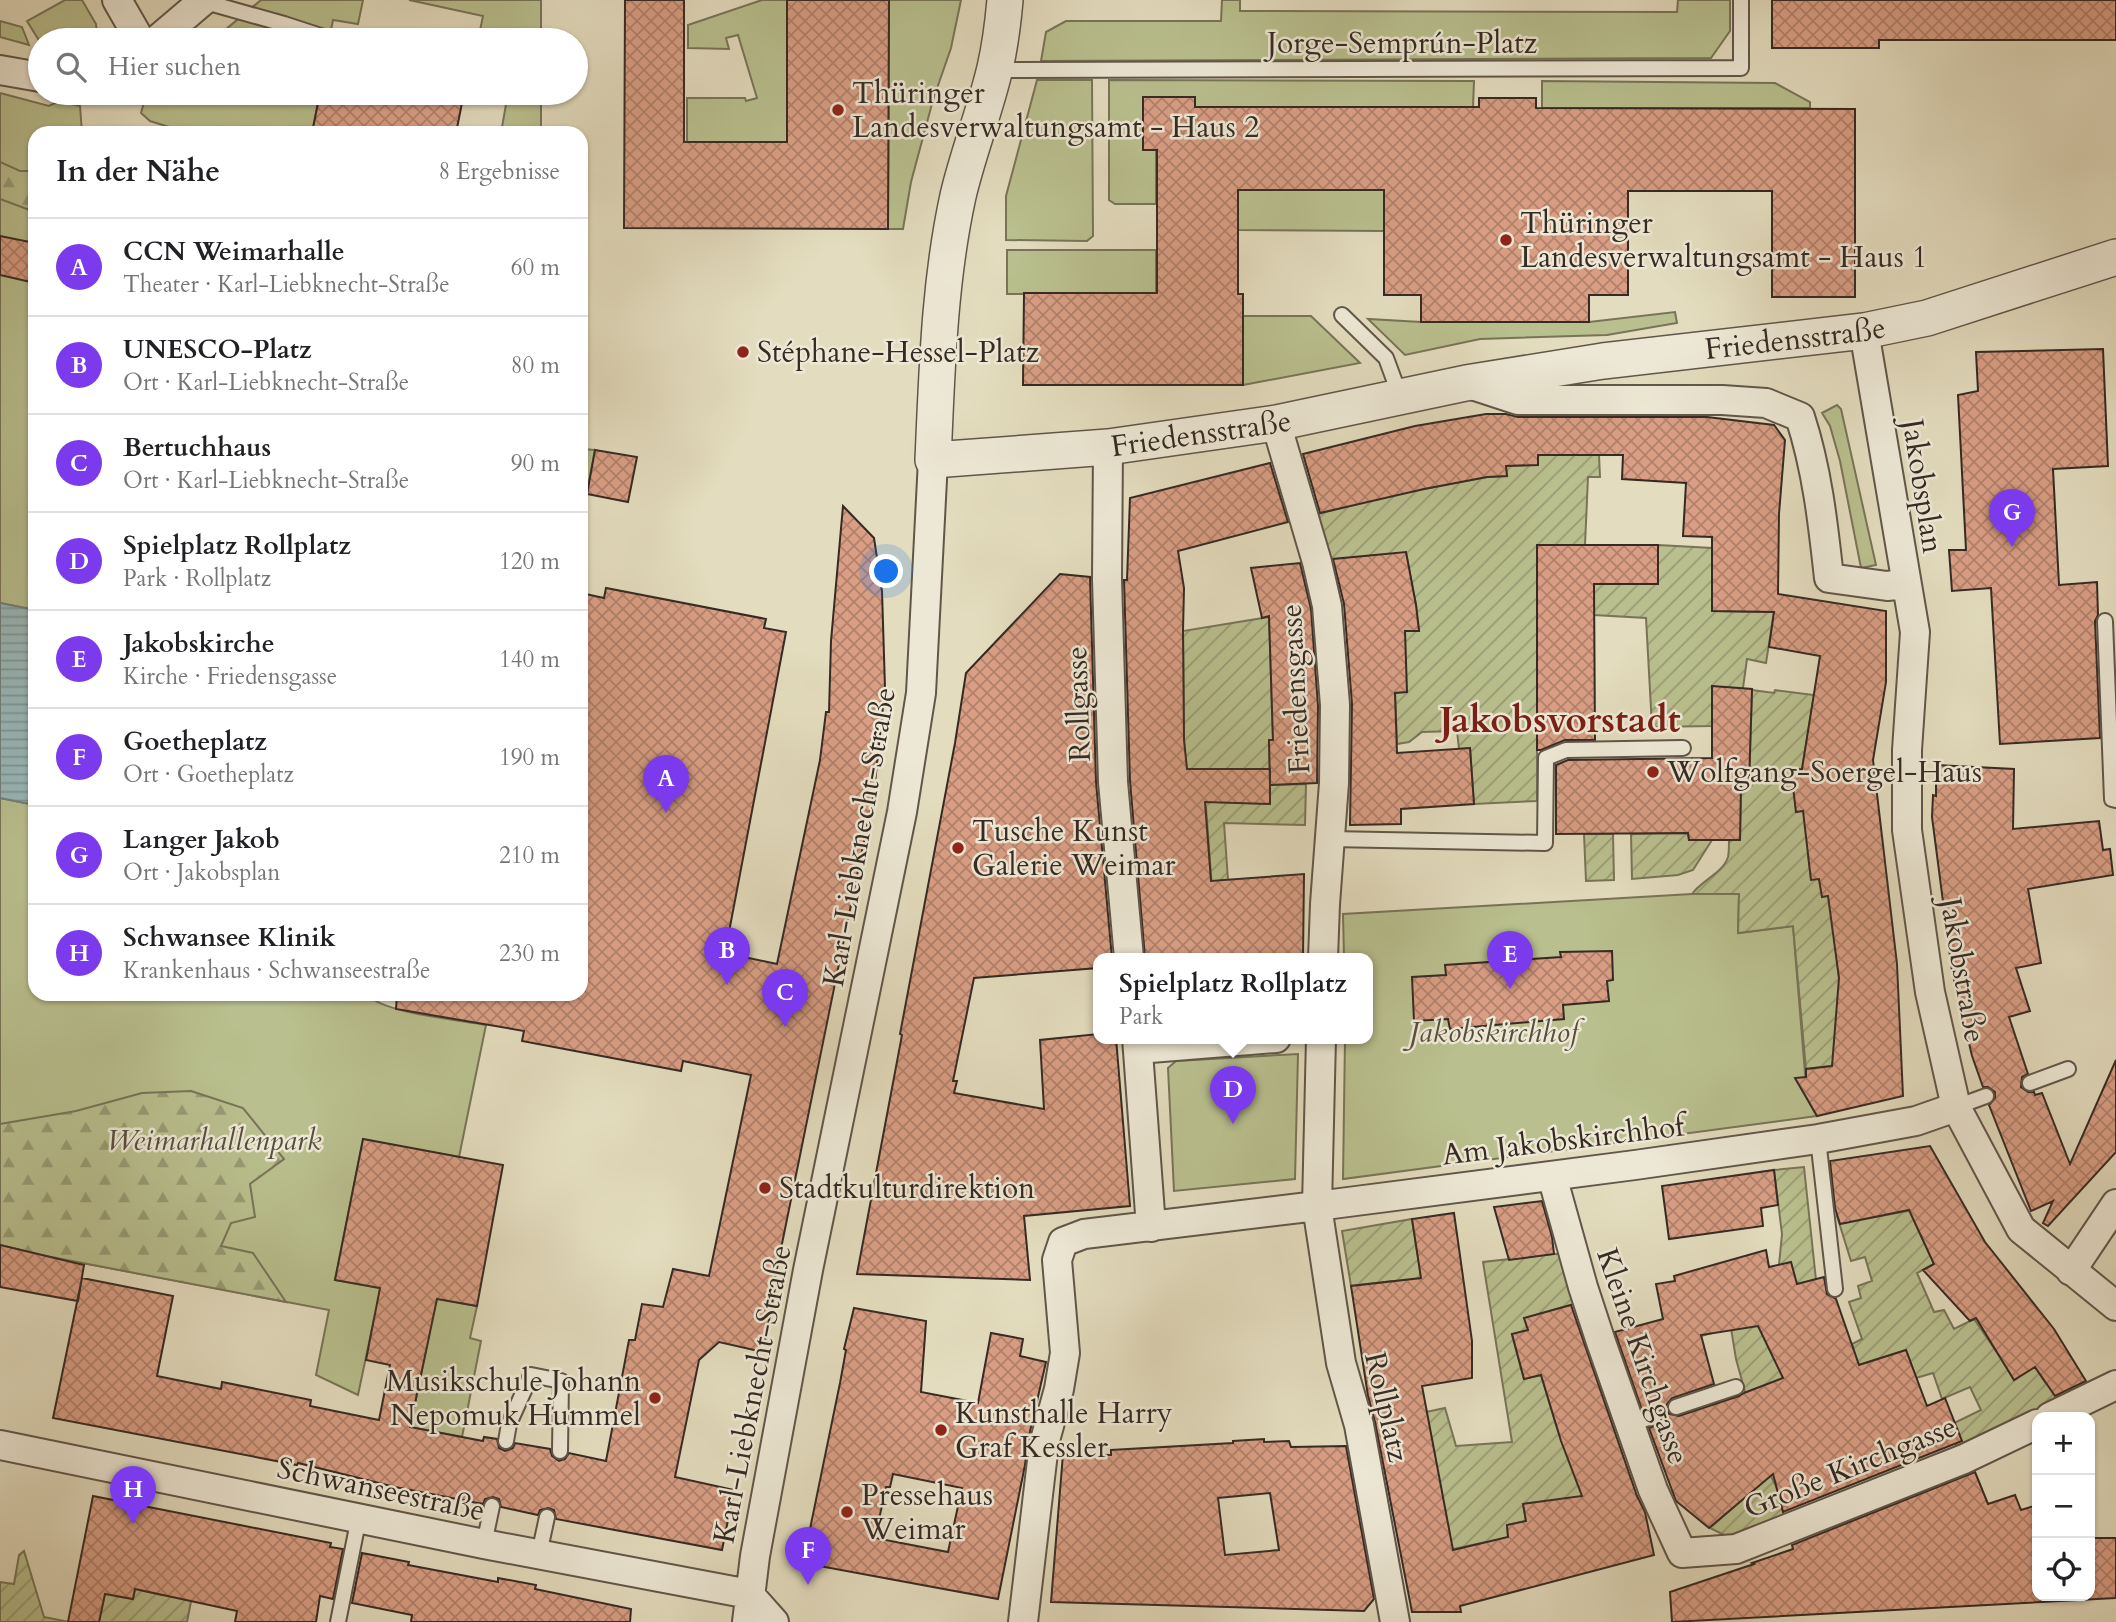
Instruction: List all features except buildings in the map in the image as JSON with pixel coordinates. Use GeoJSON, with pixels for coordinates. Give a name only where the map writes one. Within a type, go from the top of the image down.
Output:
{"type":"FeatureCollection","features":[{"type":"Feature","properties":{"kind":"street"},"geometry":{"type":"LineString","coordinates":[[117,0],[132,28]]}},
{"type":"Feature","properties":{"kind":"street"},"geometry":{"type":"LineString","coordinates":[[933,460],[937,368],[948,245],[962,180],[995,70],[1005,0]]}},
{"type":"Feature","properties":{"kind":"street"},"geometry":{"type":"LineString","coordinates":[[171,28],[203,1]]}},
{"type":"Feature","properties":{"kind":"street"},"geometry":{"type":"LineString","coordinates":[[0,70],[28,75]]}},
{"type":"Feature","properties":{"kind":"street","name":"Friedensstraße"},"geometry":{"type":"LineString","coordinates":[[933,460],[1108,447],[1276,423],[1466,383],[1603,361],[1864,331],[1939,314],[2116,257]]}},
{"type":"Feature","properties":{"kind":"street","name":"Jakobsplan"},"geometry":{"type":"LineString","coordinates":[[1722,400],[1766,403],[1800,417],[1810,449],[1820,504],[1829,578],[1887,586],[1905,584],[1864,331]]}},
{"type":"Feature","properties":{"kind":"street","name":"Friedensstraße"},"geometry":{"type":"LineString","coordinates":[[1466,383],[1518,400],[1722,400]]}},
{"type":"Feature","properties":{"kind":"street","name":"Friedensgasse"},"geometry":{"type":"LineString","coordinates":[[1276,423],[1317,562],[1327,607],[1335,705],[1334,783],[1323,953]]}},
{"type":"Feature","properties":{"kind":"street","name":"Rollgasse"},"geometry":{"type":"LineString","coordinates":[[1108,447],[1107,579],[1113,782],[1129,953]]}},
{"type":"Feature","properties":{"kind":"street","name":"Karl-Liebknecht-Straße"},"geometry":{"type":"LineString","coordinates":[[747,1622],[749,1594],[808,1270],[914,743],[921,693],[933,460]]}},
{"type":"Feature","properties":{"kind":"street","name":"Jakobstraße"},"geometry":{"type":"LineString","coordinates":[[1905,584],[1915,632],[1907,750],[1907,830],[1930,992],[1956,1107],[2021,1229],[2116,1307]]}},
{"type":"Feature","properties":{"kind":"street"},"geometry":{"type":"LineString","coordinates":[[1137,1044],[1151,1227]]}},
{"type":"Feature","properties":{"kind":"street","name":"Rollplatz"},"geometry":{"type":"LineString","coordinates":[[1321,1044],[1317,1206],[1341,1363],[1359,1425],[1395,1622]]}},
{"type":"Feature","properties":{"kind":"street","name":"Am Jakobskirchhof"},"geometry":{"type":"LineString","coordinates":[[1317,1206],[1818,1139],[1916,1121],[1956,1107]]}},
{"type":"Feature","properties":{"kind":"street","name":"Kleine Kirchgasse"},"geometry":{"type":"LineString","coordinates":[[1552,1176],[1583,1287],[1642,1420],[1653,1490],[1682,1553]]}},
{"type":"Feature","properties":{"kind":"street"},"geometry":{"type":"LineString","coordinates":[[2071,1271],[2116,1204]]}},
{"type":"Feature","properties":{"kind":"street"},"geometry":{"type":"LineString","coordinates":[[1023,1620],[1044,1444],[1059,1389],[1065,1353],[1057,1260],[1063,1242],[1084,1234],[1317,1206]]}},
{"type":"Feature","properties":{"kind":"street"},"geometry":{"type":"LineString","coordinates":[[2060,1412],[2116,1385]]}},
{"type":"Feature","properties":{"kind":"street","name":"Große Kirchgasse"},"geometry":{"type":"LineString","coordinates":[[1682,1553],[1736,1549],[1964,1459],[2032,1425]]}},
{"type":"Feature","properties":{"kind":"street","name":"Schwanseestraße"},"geometry":{"type":"LineString","coordinates":[[0,1446],[484,1544],[749,1594]]}},
{"type":"Feature","properties":{"kind":"street"},"geometry":{"type":"LineString","coordinates":[[749,1594],[774,1622]]}},
{"type":"Feature","properties":{"kind":"lane","name":"Jorge-Semprún-Platz"},"geometry":{"type":"LineString","coordinates":[[995,70],[1741,68],[1741,0]]}},
{"type":"Feature","properties":{"kind":"lane"},"geometry":{"type":"LineString","coordinates":[[203,1],[296,28]]}},
{"type":"Feature","properties":{"kind":"lane"},"geometry":{"type":"LineString","coordinates":[[1342,315],[1385,358],[1401,397]]}},
{"type":"Feature","properties":{"kind":"lane"},"geometry":{"type":"LineString","coordinates":[[2105,621],[2112,799],[2116,800]]}},
{"type":"Feature","properties":{"kind":"lane"},"geometry":{"type":"LineString","coordinates":[[1330,839],[1545,843],[1546,758],[1566,750],[1683,748]]}},
{"type":"Feature","properties":{"kind":"lane"},"geometry":{"type":"LineString","coordinates":[[2031,1083],[2068,1069]]}},
{"type":"Feature","properties":{"kind":"lane"},"geometry":{"type":"LineString","coordinates":[[1956,1107],[1986,1096]]}},
{"type":"Feature","properties":{"kind":"lane"},"geometry":{"type":"LineString","coordinates":[[1818,1139],[1835,1289]]}},
{"type":"Feature","properties":{"kind":"lane"},"geometry":{"type":"LineString","coordinates":[[506,1441],[509,1424],[531,1375],[561,1381],[560,1451]]}},
{"type":"Feature","properties":{"kind":"lane"},"geometry":{"type":"LineString","coordinates":[[1676,1407],[1736,1387]]}},
{"type":"Feature","properties":{"kind":"lane"},"geometry":{"type":"LineString","coordinates":[[484,1544],[492,1506]]}},
{"type":"Feature","properties":{"kind":"lane"},"geometry":{"type":"LineString","coordinates":[[338,1622],[359,1517]]}},
{"type":"Feature","properties":{"kind":"lane"},"geometry":{"type":"LineString","coordinates":[[539,1554],[547,1517]]}},
{"type":"Feature","properties":{"kind":"green space"},"geometry":{"type":"Polygon","coordinates":[[[65,0],[82,0],[96,28],[31,28],[27,21],[65,0]]]}},
{"type":"Feature","properties":{"kind":"green space"},"geometry":{"type":"Polygon","coordinates":[[[261,0],[363,0],[358,24],[333,20],[331,28],[227,28],[261,0]]]}},
{"type":"Feature","properties":{"kind":"green space"},"geometry":{"type":"Polygon","coordinates":[[[409,0],[541,0],[541,28],[480,28],[483,16],[409,0]]]}},
{"type":"Feature","properties":{"kind":"green space"},"geometry":{"type":"Polygon","coordinates":[[[762,0],[787,0],[787,142],[687,142],[687,98],[745,98],[746,101],[757,98],[738,35],[726,38],[729,49],[688,48],[688,25],[762,0]]]}},
{"type":"Feature","properties":{"kind":"green space"},"geometry":{"type":"Polygon","coordinates":[[[889,0],[961,0],[951,48],[933,100],[911,182],[903,229],[888,229],[889,0]]]}},
{"type":"Feature","properties":{"kind":"green space"},"geometry":{"type":"Polygon","coordinates":[[[1222,0],[1240,0],[1240,11],[1677,12],[1678,0],[1730,0],[1730,31],[1711,58],[1041,61],[1046,32],[1066,21],[1221,21],[1222,0]]]}},
{"type":"Feature","properties":{"kind":"green space"},"geometry":{"type":"Polygon","coordinates":[[[0,21],[22,27],[28,45],[0,37],[0,21]]]}},
{"type":"Feature","properties":{"kind":"green space"},"geometry":{"type":"Polygon","coordinates":[[[1037,80],[1092,80],[1093,236],[1087,241],[1006,240],[1006,196],[1037,80]]]}},
{"type":"Feature","properties":{"kind":"green space"},"geometry":{"type":"Polygon","coordinates":[[[1109,80],[1474,81],[1473,107],[1195,107],[1195,97],[1143,97],[1156,150],[1156,204],[1115,204],[1109,200],[1109,80]]]}},
{"type":"Feature","properties":{"kind":"green space"},"geometry":{"type":"Polygon","coordinates":[[[1542,81],[1775,83],[1810,102],[1810,108],[1542,108],[1542,81]]]}},
{"type":"Feature","properties":{"kind":"green space"},"geometry":{"type":"Polygon","coordinates":[[[0,93],[28,100],[28,105],[80,106],[81,126],[28,126],[28,609],[0,603],[0,93]]]}},
{"type":"Feature","properties":{"kind":"green space"},"geometry":{"type":"Polygon","coordinates":[[[143,105],[318,105],[313,126],[166,126],[150,121],[141,113],[143,105]]]}},
{"type":"Feature","properties":{"kind":"green space"},"geometry":{"type":"Polygon","coordinates":[[[506,105],[541,105],[541,126],[502,126],[506,105]]]}},
{"type":"Feature","properties":{"kind":"green space"},"geometry":{"type":"Polygon","coordinates":[[[0,162],[20,171],[28,171],[28,209],[0,199],[0,162]]]}},
{"type":"Feature","properties":{"kind":"green space"},"geometry":{"type":"Polygon","coordinates":[[[1238,190],[1384,190],[1384,231],[1238,230],[1238,190]]]}},
{"type":"Feature","properties":{"kind":"green space"},"geometry":{"type":"Polygon","coordinates":[[[1007,250],[1156,250],[1156,293],[1007,294],[1007,250]]]}},
{"type":"Feature","properties":{"kind":"green space"},"geometry":{"type":"Polygon","coordinates":[[[1675,312],[1677,323],[1607,335],[1480,339],[1405,355],[1368,319],[1421,322],[1589,322],[1675,312]]]}},
{"type":"Feature","properties":{"kind":"green space"},"geometry":{"type":"Polygon","coordinates":[[[1243,316],[1311,316],[1360,363],[1243,385],[1243,316]]]}},
{"type":"Feature","properties":{"kind":"green space"},"geometry":{"type":"Polygon","coordinates":[[[1837,405],[1841,409],[1876,565],[1861,568],[1840,461],[1830,426],[1822,413],[1837,405]]]}},
{"type":"Feature","properties":{"kind":"green space"},"geometry":{"type":"Polygon","coordinates":[[[588,450],[595,450],[588,488],[588,450]]]}},
{"type":"Feature","properties":{"kind":"green space"},"geometry":{"type":"Polygon","coordinates":[[[1504,455],[1599,455],[1600,477],[1588,477],[1585,545],[1537,546],[1537,801],[1474,804],[1470,748],[1459,749],[1457,731],[1422,732],[1409,742],[1397,744],[1395,693],[1403,631],[1419,630],[1406,553],[1328,560],[1314,515],[1393,495],[1487,477],[1507,476],[1504,455]]]}},
{"type":"Feature","properties":{"kind":"green space"},"geometry":{"type":"Polygon","coordinates":[[[1658,545],[1712,548],[1712,611],[1774,612],[1766,663],[1747,659],[1743,688],[1712,726],[1652,727],[1646,618],[1594,615],[1594,584],[1658,584],[1658,545]]]}},
{"type":"Feature","properties":{"kind":"green space"},"geometry":{"type":"Polygon","coordinates":[[[1269,617],[1273,740],[1269,740],[1270,775],[1188,783],[1184,740],[1183,631],[1269,617]]]}},
{"type":"Feature","properties":{"kind":"green space"},"geometry":{"type":"Polygon","coordinates":[[[1752,690],[1814,695],[1802,769],[1791,771],[1796,811],[1812,810],[1817,854],[1808,855],[1811,879],[1819,879],[1822,896],[1829,896],[1839,978],[1838,1065],[1806,1069],[1793,926],[1738,933],[1739,894],[1692,894],[1725,863],[1729,840],[1740,840],[1741,784],[1749,784],[1752,690]]]}},
{"type":"Feature","properties":{"kind":"green space"},"geometry":{"type":"Polygon","coordinates":[[[1306,784],[1305,825],[1224,823],[1228,880],[1223,880],[1212,888],[1206,807],[1189,801],[1269,804],[1270,785],[1306,784]]]}},
{"type":"Feature","properties":{"kind":"green space","name":"Weimarhallenpark"},"geometry":{"type":"Polygon","coordinates":[[[0,798],[28,804],[28,1001],[375,1001],[404,1011],[486,1025],[459,1157],[363,1140],[335,1280],[477,1306],[470,1338],[481,1341],[462,1437],[410,1427],[430,1331],[374,1319],[358,1395],[316,1375],[329,1310],[0,1245],[0,798]]]}},
{"type":"Feature","properties":{"kind":"green space"},"geometry":{"type":"Polygon","coordinates":[[[1688,833],[1689,840],[1712,840],[1693,870],[1678,875],[1632,879],[1631,834],[1688,833]]]}},
{"type":"Feature","properties":{"kind":"green space"},"geometry":{"type":"Polygon","coordinates":[[[1584,834],[1613,834],[1614,880],[1586,881],[1584,834]]]}},
{"type":"Feature","properties":{"kind":"green space","name":"Jakobskirchhof"},"geometry":{"type":"Polygon","coordinates":[[[1692,894],[1739,894],[1738,933],[1793,926],[1807,1098],[1817,1116],[1343,1179],[1345,1044],[1373,1044],[1373,953],[1344,953],[1343,914],[1692,894]]]}},
{"type":"Feature","properties":{"kind":"green space"},"geometry":{"type":"Polygon","coordinates":[[[1298,1054],[1295,1179],[1174,1191],[1168,1068],[1176,1061],[1298,1054]]]}},
{"type":"Feature","properties":{"kind":"green space"},"geometry":{"type":"Polygon","coordinates":[[[191,1091],[243,1108],[284,1159],[250,1184],[255,1217],[231,1223],[221,1246],[253,1253],[286,1302],[0,1245],[0,1124],[76,1111],[142,1093],[191,1091]]]}},
{"type":"Feature","properties":{"kind":"green space"},"geometry":{"type":"Polygon","coordinates":[[[1804,1167],[1816,1280],[1797,1284],[1779,1265],[1782,1234],[1774,1170],[1804,1167]]]}},
{"type":"Feature","properties":{"kind":"green space"},"geometry":{"type":"Polygon","coordinates":[[[1910,1202],[1913,1218],[1934,1264],[1917,1273],[1934,1312],[1944,1310],[1954,1329],[1974,1319],[2000,1357],[2035,1367],[2045,1382],[2048,1380],[2061,1402],[2040,1412],[2032,1412],[2032,1416],[1958,1452],[1950,1425],[1981,1410],[1970,1387],[1942,1399],[1933,1373],[1916,1378],[1906,1350],[1858,1365],[1852,1344],[1862,1339],[1849,1302],[1861,1298],[1858,1286],[1872,1281],[1865,1257],[1851,1261],[1837,1216],[1868,1212],[1869,1218],[1908,1211],[1905,1204],[1910,1202]]]}},
{"type":"Feature","properties":{"kind":"green space"},"geometry":{"type":"Polygon","coordinates":[[[1412,1219],[1422,1283],[1393,1287],[1392,1281],[1351,1286],[1342,1231],[1412,1219]]]}},
{"type":"Feature","properties":{"kind":"green space"},"geometry":{"type":"Polygon","coordinates":[[[1563,1254],[1577,1303],[1525,1318],[1528,1330],[1512,1335],[1524,1379],[1541,1375],[1556,1425],[1589,1510],[1555,1500],[1523,1504],[1526,1521],[1507,1525],[1509,1549],[1486,1542],[1449,1550],[1426,1412],[1445,1408],[1456,1446],[1512,1442],[1483,1262],[1563,1254]]]}},
{"type":"Feature","properties":{"kind":"green space"},"geometry":{"type":"Polygon","coordinates":[[[1694,1310],[1758,1326],[1792,1372],[1750,1410],[1736,1359],[1731,1328],[1701,1336],[1694,1310]]]}},
{"type":"Feature","properties":{"kind":"green space"},"geometry":{"type":"Polygon","coordinates":[[[1761,1457],[1776,1486],[1786,1523],[1732,1539],[1710,1528],[1735,1506],[1723,1476],[1761,1457]]]}},
{"type":"Feature","properties":{"kind":"green space"},"geometry":{"type":"Polygon","coordinates":[[[207,1519],[187,1622],[99,1622],[107,1583],[117,1585],[115,1596],[133,1599],[135,1589],[162,1595],[207,1519]]]}},
{"type":"Feature","properties":{"kind":"green space"},"geometry":{"type":"Polygon","coordinates":[[[24,1551],[44,1617],[69,1622],[0,1622],[0,1582],[14,1584],[19,1555],[24,1551]]]}},
{"type":"Feature","properties":{"kind":"water"},"geometry":{"type":"Polygon","coordinates":[[[0,603],[28,609],[28,804],[0,798],[0,603]]]}},
{"type":"Feature","properties":{"kind":"place","name":"Thüringer Landesverwaltungsamt - Haus 2"},"geometry":{"type":"Point","coordinates":[838,110]}},
{"type":"Feature","properties":{"kind":"place","name":"Thüringer Landesverwaltungsamt - Haus 1"},"geometry":{"type":"Point","coordinates":[1506,240]}},
{"type":"Feature","properties":{"kind":"place","name":"Stéphane-Hessel-Platz"},"geometry":{"type":"Point","coordinates":[743,352]}},
{"type":"Feature","properties":{"kind":"place","name":"Langer Jakob"},"geometry":{"type":"Point","coordinates":[2012,547]}},
{"type":"Feature","properties":{"kind":"place","name":"Wolfgang-Soergel-Haus"},"geometry":{"type":"Point","coordinates":[1653,772]}},
{"type":"Feature","properties":{"kind":"place","name":"CCN Weimarhalle"},"geometry":{"type":"Point","coordinates":[666,813]}},
{"type":"Feature","properties":{"kind":"place","name":"Tusche Kunst Galerie Weimar"},"geometry":{"type":"Point","coordinates":[958,848]}},
{"type":"Feature","properties":{"kind":"place","name":"UNESCO-Platz"},"geometry":{"type":"Point","coordinates":[727,985]}},
{"type":"Feature","properties":{"kind":"place","name":"Jakobskirche"},"geometry":{"type":"Point","coordinates":[1510,989]}},
{"type":"Feature","properties":{"kind":"place","name":"Bertuchhaus"},"geometry":{"type":"Point","coordinates":[785,1027]}},
{"type":"Feature","properties":{"kind":"place","name":"Spielplatz Rollplatz"},"geometry":{"type":"Point","coordinates":[1233,1124]}},
{"type":"Feature","properties":{"kind":"place","name":"Stadtkulturdirektion"},"geometry":{"type":"Point","coordinates":[765,1188]}},
{"type":"Feature","properties":{"kind":"place","name":"Musikschule Johann Nepomuk Hummel"},"geometry":{"type":"Point","coordinates":[655,1398]}},
{"type":"Feature","properties":{"kind":"place","name":"Kunsthalle Harry Graf Kessler"},"geometry":{"type":"Point","coordinates":[941,1430]}},
{"type":"Feature","properties":{"kind":"place","name":"Pressehaus Weimar"},"geometry":{"type":"Point","coordinates":[847,1512]}},
{"type":"Feature","properties":{"kind":"place","name":"Schwansee Klinik"},"geometry":{"type":"Point","coordinates":[133,1524]}},
{"type":"Feature","properties":{"kind":"place","name":"Goetheplatz"},"geometry":{"type":"Point","coordinates":[808,1585]}},
{"type":"Feature","properties":{"kind":"district","name":"Jakobsvorstadt"},"geometry":{"type":"Point","coordinates":[1560,719]}}]}
